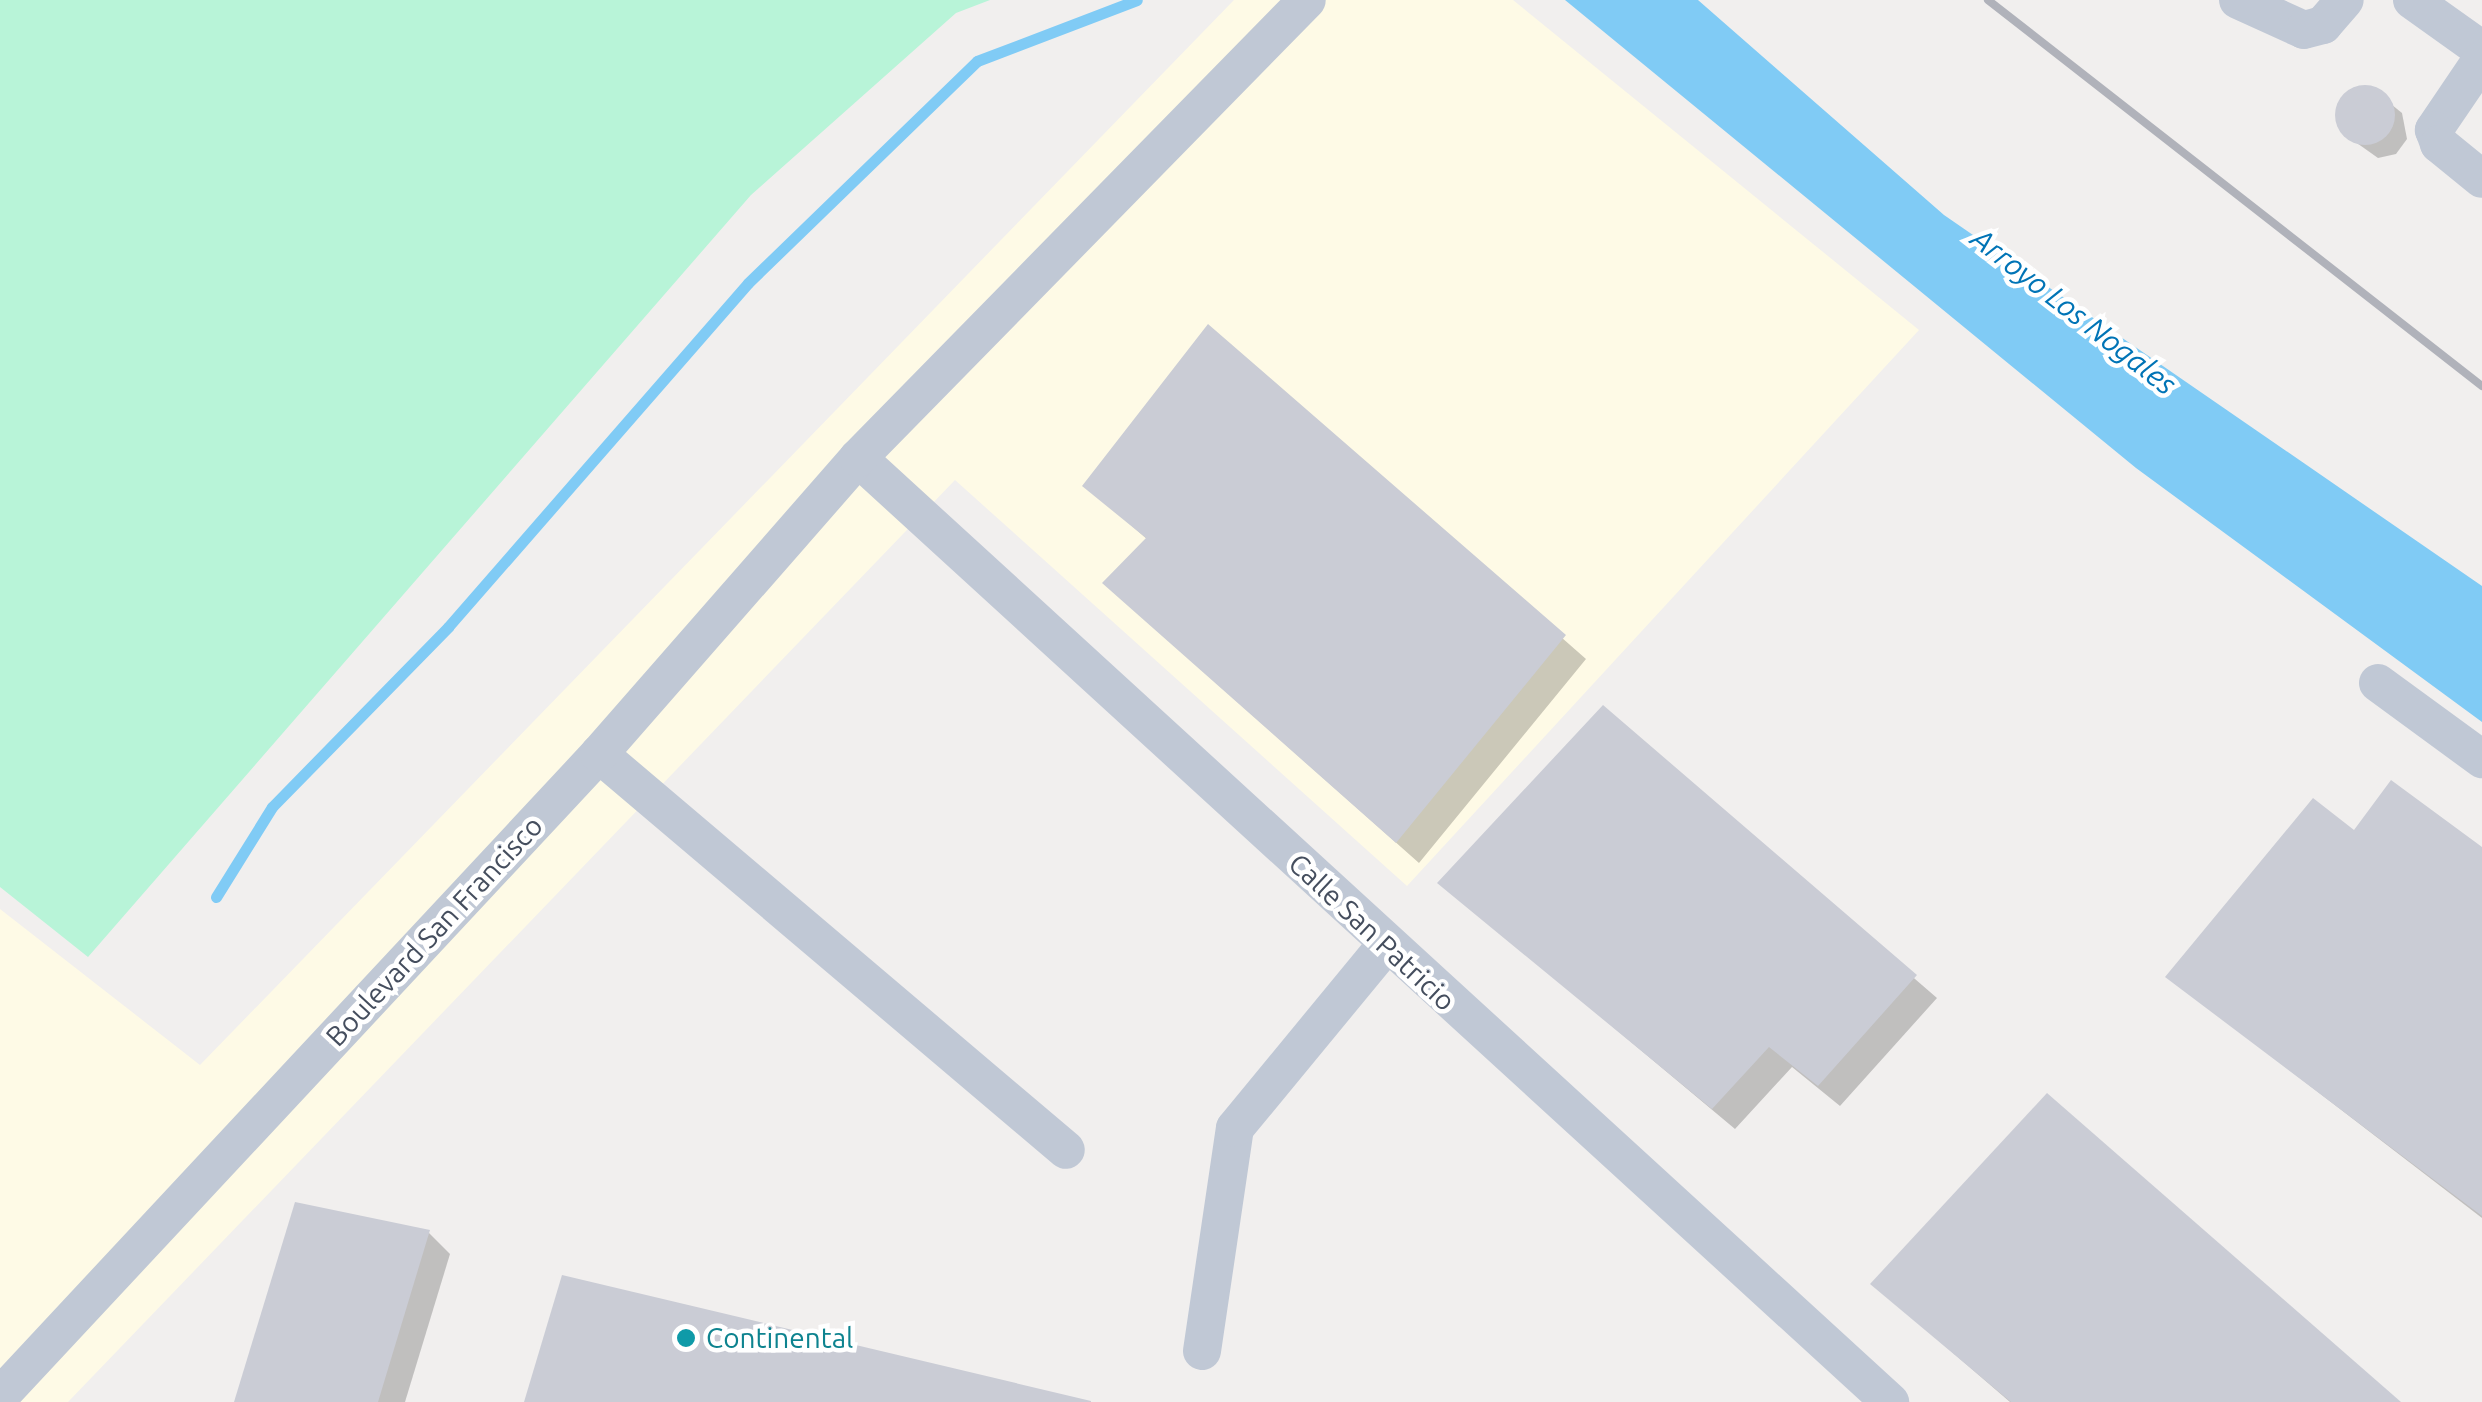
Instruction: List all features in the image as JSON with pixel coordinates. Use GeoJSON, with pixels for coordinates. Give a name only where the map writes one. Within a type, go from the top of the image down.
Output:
{"type":"FeatureCollection","features":[{"type":"Feature","properties":{"kind":"street","name":"Boulevard San Francisco"},"geometry":{"type":"LineString","coordinates":[[0,1396],[599,754],[858,458],[1307,0]]}},
{"type":"Feature","properties":{"kind":"street"},"geometry":{"type":"LineString","coordinates":[[2244,4],[2304,30],[2322,25],[2345,0]]}},
{"type":"Feature","properties":{"kind":"street"},"geometry":{"type":"LineString","coordinates":[[2412,0],[2482,50]]}},
{"type":"Feature","properties":{"kind":"street"},"geometry":{"type":"LineString","coordinates":[[2482,59],[2434,130],[2438,144],[2482,179]]}},
{"type":"Feature","properties":{"kind":"street","name":"Calle San Patricio"},"geometry":{"type":"LineString","coordinates":[[858,458],[1385,946],[1890,1402]]}},
{"type":"Feature","properties":{"kind":"street"},"geometry":{"type":"LineString","coordinates":[[2378,683],[2482,759]]}},
{"type":"Feature","properties":{"kind":"street"},"geometry":{"type":"LineString","coordinates":[[599,754],[1066,1150]]}},
{"type":"Feature","properties":{"kind":"street"},"geometry":{"type":"LineString","coordinates":[[1202,1352],[1235,1128],[1385,946]]}},
{"type":"Feature","properties":{"kind":"shaded area"},"geometry":{"type":"Polygon","coordinates":[[[1234,0],[1513,0],[1919,330],[1407,886],[955,480],[68,1402],[0,1402],[0,909],[200,1065],[1234,0]]]}},
{"type":"Feature","properties":{"kind":"green space"},"geometry":{"type":"Polygon","coordinates":[[[0,0],[990,0],[956,13],[751,195],[88,957],[0,887],[0,0]]]}},
{"type":"Feature","properties":{"kind":"water","name":"Arroyo Los Nogales"},"geometry":{"type":"Polygon","coordinates":[[[1565,0],[1698,0],[1944,215],[2482,586],[2482,722],[2136,468],[1565,0]]]}},
{"type":"Feature","properties":{"kind":"building"},"geometry":{"type":"Polygon","coordinates":[[[2365,85],[2386,94],[2395,115],[2386,136],[2365,145],[2344,136],[2335,115],[2344,94],[2365,85]]]}},
{"type":"Feature","properties":{"kind":"building"},"geometry":{"type":"Polygon","coordinates":[[[1208,324],[1566,635],[1396,843],[1102,583],[1146,538],[1082,486],[1208,324]]]}},
{"type":"Feature","properties":{"kind":"building"},"geometry":{"type":"Polygon","coordinates":[[[1603,705],[1917,975],[1818,1086],[1769,1047],[1712,1109],[1437,883],[1603,705]]]}},
{"type":"Feature","properties":{"kind":"building"},"geometry":{"type":"Polygon","coordinates":[[[2391,780],[2482,847],[2482,1216],[2165,977],[2313,798],[2354,830],[2391,780]]]}},
{"type":"Feature","properties":{"kind":"building"},"geometry":{"type":"Polygon","coordinates":[[[2047,1093],[2401,1402],[2011,1402],[1870,1284],[2047,1093]]]}},
{"type":"Feature","properties":{"kind":"building"},"geometry":{"type":"Polygon","coordinates":[[[295,1202],[430,1230],[378,1402],[234,1402],[295,1202]]]}},
{"type":"Feature","properties":{"kind":"building","name":"Continental"},"geometry":{"type":"Polygon","coordinates":[[[562,1275],[1091,1401],[1091,1402],[524,1402],[562,1275]]]}},
{"type":"Feature","properties":{"kind":"waterway"},"geometry":{"type":"LineString","coordinates":[[216,897],[272,807],[448,627],[748,283],[977,61],[1137,0]]}},
{"type":"Feature","properties":{"kind":"railway"},"geometry":{"type":"LineString","coordinates":[[1988,0],[2482,386]]}},
{"type":"Feature","properties":{"kind":"place","name":"Continental"},"geometry":{"type":"Point","coordinates":[686,1338]}}]}
